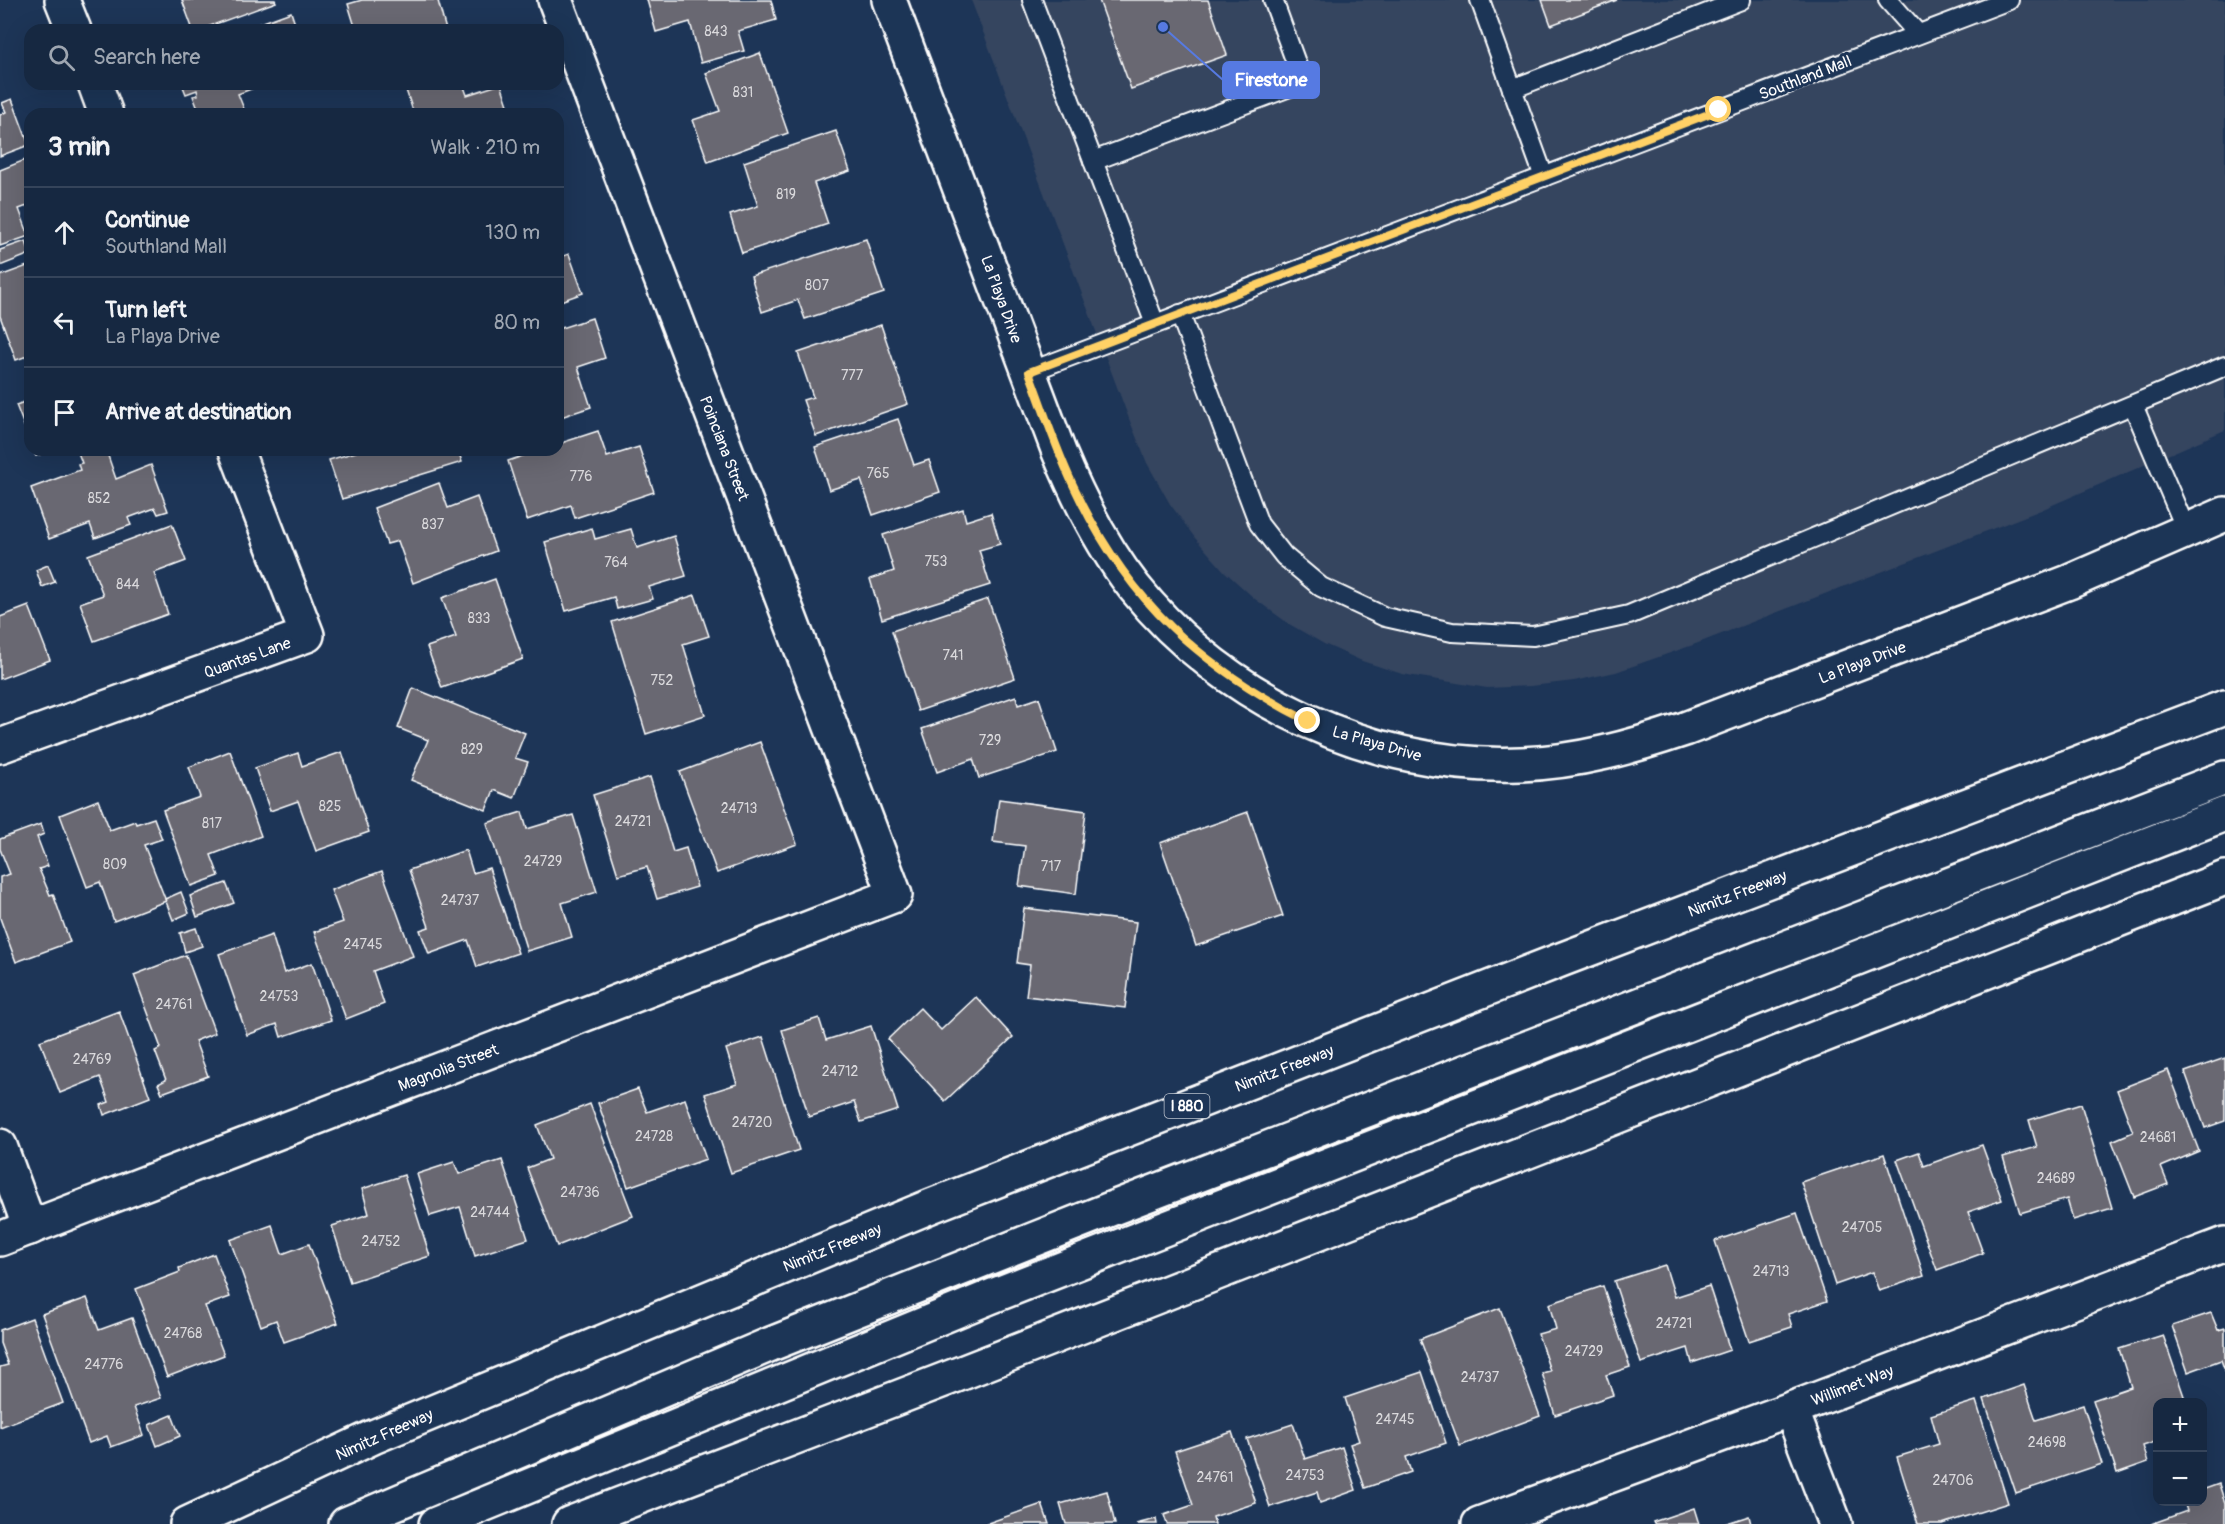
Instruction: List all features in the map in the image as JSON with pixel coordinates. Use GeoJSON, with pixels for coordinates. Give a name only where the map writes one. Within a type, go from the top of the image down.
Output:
{"type":"FeatureCollection","features":[{"type":"Feature","properties":{"kind":"main road"},"geometry":{"type":"LineString","coordinates":[[62,0],[72,24]]}},
{"type":"Feature","properties":{"kind":"main road","name":"Poinciana Street"},"geometry":{"type":"LineString","coordinates":[[555,0],[895,895]]}},
{"type":"Feature","properties":{"kind":"main road","name":"La Playa Drive"},"geometry":{"type":"LineString","coordinates":[[890,0],[1059,452],[1086,511],[1115,561],[1164,621],[1234,680],[1308,721],[1349,737],[1389,750],[1431,759],[1521,764],[1605,753],[1645,743],[2069,582],[2225,514]]}},
{"type":"Feature","properties":{"kind":"main road"},"geometry":{"type":"LineString","coordinates":[[97,90],[104,108]]}},
{"type":"Feature","properties":{"kind":"main road","name":"Quantas Lane"},"geometry":{"type":"LineString","coordinates":[[0,746],[307,635],[238,456]]}},
{"type":"Feature","properties":{"kind":"main road","name":"Nimitz Freeway"},"geometry":{"type":"LineString","coordinates":[[187,1524],[374,1437],[931,1206],[2216,707]]}},
{"type":"Feature","properties":{"kind":"main road"},"geometry":{"type":"LineString","coordinates":[[346,1524],[771,1344],[1113,1208],[2225,778]]}},
{"type":"Feature","properties":{"kind":"main road"},"geometry":{"type":"LineString","coordinates":[[436,1524],[990,1298],[2225,814]]}},
{"type":"Feature","properties":{"kind":"main road"},"geometry":{"type":"LineString","coordinates":[[569,1524],[954,1376],[2225,878]]}},
{"type":"Feature","properties":{"kind":"main road","name":"Magnolia Street"},"geometry":{"type":"LineString","coordinates":[[15,1234],[895,895]]}},
{"type":"Feature","properties":{"kind":"main road"},"geometry":{"type":"LineString","coordinates":[[0,1146],[15,1234]]}},
{"type":"Feature","properties":{"kind":"main road","name":"Willimet Way"},"geometry":{"type":"LineString","coordinates":[[1479,1524],[1791,1409],[2225,1244]]}},
{"type":"Feature","properties":{"kind":"main road"},"geometry":{"type":"LineString","coordinates":[[1791,1409],[1835,1524]]}},
{"type":"Feature","properties":{"kind":"lane"},"geometry":{"type":"LineString","coordinates":[[1032,0],[1155,324]]}},
{"type":"Feature","properties":{"kind":"lane"},"geometry":{"type":"LineString","coordinates":[[1093,161],[1303,82],[1273,0]]}},
{"type":"Feature","properties":{"kind":"lane"},"geometry":{"type":"LineString","coordinates":[[1480,0],[1544,177]]}},
{"type":"Feature","properties":{"kind":"lane"},"geometry":{"type":"LineString","coordinates":[[1512,89],[1741,0]]}},
{"type":"Feature","properties":{"kind":"lane"},"geometry":{"type":"LineString","coordinates":[[1888,0],[1918,34]]}},
{"type":"Feature","properties":{"kind":"lane","name":"Southland Mall"},"geometry":{"type":"LineString","coordinates":[[1029,372],[2009,0]]}},
{"type":"Feature","properties":{"kind":"lane"},"geometry":{"type":"LineString","coordinates":[[1180,314],[1259,524],[1284,556],[1321,586],[1385,617],[1452,632],[1533,636],[1629,615],[2225,366]]}},
{"type":"Feature","properties":{"kind":"lane"},"geometry":{"type":"LineString","coordinates":[[2133,405],[2187,532]]}},
{"type":"Feature","properties":{"kind":"shaded area"},"geometry":{"type":"Polygon","coordinates":[[[971,0],[2225,0],[2225,430],[2041,510],[1693,645],[1616,672],[1574,681],[1487,688],[1402,674],[1362,661],[1324,644],[1289,624],[1255,599],[1224,571],[1195,538],[1170,504],[1147,463],[1131,424],[971,0]]]}},
{"type":"Feature","properties":{"kind":"building"},"geometry":{"type":"Polygon","coordinates":[[[182,0],[275,0],[276,2],[216,24],[191,24],[182,0]]]}},
{"type":"Feature","properties":{"kind":"building"},"geometry":{"type":"Polygon","coordinates":[[[362,0],[440,0],[438,1],[444,24],[354,24],[348,4],[362,0]]]}},
{"type":"Feature","properties":{"kind":"building"},"geometry":{"type":"Polygon","coordinates":[[[647,0],[771,0],[776,20],[738,31],[744,51],[701,63],[690,22],[656,32],[647,0]]]}},
{"type":"Feature","properties":{"kind":"building"},"geometry":{"type":"Polygon","coordinates":[[[1099,0],[1208,0],[1227,55],[1131,89],[1099,0]]]}},
{"type":"Feature","properties":{"kind":"building"},"geometry":{"type":"Polygon","coordinates":[[[1542,0],[1617,0],[1551,25],[1542,0]]]}},
{"type":"Feature","properties":{"kind":"building"},"geometry":{"type":"Polygon","coordinates":[[[291,12],[295,24],[258,24],[291,12]]]}},
{"type":"Feature","properties":{"kind":"building"},"geometry":{"type":"Polygon","coordinates":[[[760,53],[788,133],[708,162],[693,120],[720,111],[706,73],[760,53]]]}},
{"type":"Feature","properties":{"kind":"building"},"geometry":{"type":"Polygon","coordinates":[[[184,90],[197,90],[186,94],[184,90]]]}},
{"type":"Feature","properties":{"kind":"building"},"geometry":{"type":"Polygon","coordinates":[[[197,90],[248,90],[238,94],[244,108],[198,108],[193,96],[198,95],[197,90]]]}},
{"type":"Feature","properties":{"kind":"building"},"geometry":{"type":"Polygon","coordinates":[[[406,90],[465,90],[467,95],[482,90],[503,90],[509,108],[412,108],[406,90]]]}},
{"type":"Feature","properties":{"kind":"building"},"geometry":{"type":"Polygon","coordinates":[[[12,99],[24,131],[24,147],[0,156],[0,115],[6,112],[2,103],[12,99]]]}},
{"type":"Feature","properties":{"kind":"building"},"geometry":{"type":"Polygon","coordinates":[[[836,131],[850,171],[814,183],[828,224],[742,253],[730,215],[758,206],[744,162],[836,131]]]}},
{"type":"Feature","properties":{"kind":"building"},"geometry":{"type":"Polygon","coordinates":[[[24,160],[24,207],[19,209],[24,222],[24,238],[0,246],[0,170],[24,160]]]}},
{"type":"Feature","properties":{"kind":"building"},"geometry":{"type":"Polygon","coordinates":[[[866,239],[884,293],[805,319],[798,300],[762,312],[751,276],[866,239]]]}},
{"type":"Feature","properties":{"kind":"building"},"geometry":{"type":"Polygon","coordinates":[[[24,242],[24,256],[0,266],[0,250],[24,242]]]}},
{"type":"Feature","properties":{"kind":"building"},"geometry":{"type":"Polygon","coordinates":[[[569,254],[583,293],[564,300],[564,256],[569,254]]]}},
{"type":"Feature","properties":{"kind":"building"},"geometry":{"type":"Polygon","coordinates":[[[24,267],[24,357],[16,360],[0,316],[0,276],[24,267]]]}},
{"type":"Feature","properties":{"kind":"building"},"geometry":{"type":"Polygon","coordinates":[[[592,318],[605,358],[578,367],[591,407],[564,416],[564,327],[592,318]]]}},
{"type":"Feature","properties":{"kind":"building"},"geometry":{"type":"Polygon","coordinates":[[[881,325],[908,404],[816,436],[803,400],[813,397],[798,353],[881,325]]]}},
{"type":"Feature","properties":{"kind":"building"},"geometry":{"type":"Polygon","coordinates":[[[24,402],[24,426],[16,405],[24,402]]]}},
{"type":"Feature","properties":{"kind":"building"},"geometry":{"type":"Polygon","coordinates":[[[898,419],[914,465],[929,460],[940,492],[873,515],[861,480],[829,490],[815,447],[898,419]]]}},
{"type":"Feature","properties":{"kind":"building"},"geometry":{"type":"Polygon","coordinates":[[[598,431],[607,457],[639,447],[654,492],[575,518],[571,505],[527,520],[508,461],[523,456],[564,456],[564,442],[598,431]]]}},
{"type":"Feature","properties":{"kind":"building"},"geometry":{"type":"Polygon","coordinates":[[[79,456],[108,456],[116,479],[151,465],[168,511],[158,514],[155,508],[128,518],[131,525],[95,538],[90,524],[49,539],[31,488],[80,470],[78,464],[82,463],[79,456]]]}},
{"type":"Feature","properties":{"kind":"building"},"geometry":{"type":"Polygon","coordinates":[[[342,456],[460,456],[462,462],[342,499],[329,460],[342,456]]]}},
{"type":"Feature","properties":{"kind":"building"},"geometry":{"type":"Polygon","coordinates":[[[439,483],[448,508],[477,497],[496,551],[413,583],[398,541],[387,544],[374,508],[439,483]]]}},
{"type":"Feature","properties":{"kind":"building"},"geometry":{"type":"Polygon","coordinates":[[[963,509],[966,521],[991,513],[1000,544],[979,550],[990,585],[882,619],[870,579],[894,571],[883,535],[963,509]]]}},
{"type":"Feature","properties":{"kind":"building"},"geometry":{"type":"Polygon","coordinates":[[[172,524],[186,561],[154,573],[168,614],[94,641],[80,603],[103,595],[88,555],[172,524]]]}},
{"type":"Feature","properties":{"kind":"building"},"geometry":{"type":"Polygon","coordinates":[[[592,528],[595,539],[631,529],[637,548],[674,536],[686,576],[649,587],[653,599],[617,609],[614,597],[566,611],[545,542],[592,528]]]}},
{"type":"Feature","properties":{"kind":"building"},"geometry":{"type":"Polygon","coordinates":[[[48,565],[55,582],[42,587],[36,570],[48,565]]]}},
{"type":"Feature","properties":{"kind":"building"},"geometry":{"type":"Polygon","coordinates":[[[495,579],[523,659],[442,688],[427,647],[456,637],[442,598],[495,579]]]}},
{"type":"Feature","properties":{"kind":"building"},"geometry":{"type":"Polygon","coordinates":[[[695,595],[709,636],[683,644],[705,715],[646,734],[612,622],[695,595]]]}},
{"type":"Feature","properties":{"kind":"building"},"geometry":{"type":"Polygon","coordinates":[[[988,599],[1015,678],[918,711],[892,631],[988,599]]]}},
{"type":"Feature","properties":{"kind":"building"},"geometry":{"type":"Polygon","coordinates":[[[29,606],[50,660],[0,679],[0,617],[29,606]]]}},
{"type":"Feature","properties":{"kind":"building"},"geometry":{"type":"Polygon","coordinates":[[[413,688],[525,733],[515,758],[528,762],[514,798],[494,790],[486,810],[411,780],[428,740],[398,728],[413,688]]]}},
{"type":"Feature","properties":{"kind":"building"},"geometry":{"type":"Polygon","coordinates":[[[1016,696],[1018,705],[1039,698],[1057,752],[979,778],[973,759],[937,772],[922,729],[1016,696]]]}},
{"type":"Feature","properties":{"kind":"building"},"geometry":{"type":"Polygon","coordinates":[[[760,742],[797,844],[717,873],[680,772],[760,742]]]}},
{"type":"Feature","properties":{"kind":"building"},"geometry":{"type":"Polygon","coordinates":[[[230,751],[261,836],[211,855],[219,876],[191,886],[163,810],[200,797],[189,767],[230,751]]]}},
{"type":"Feature","properties":{"kind":"building"},"geometry":{"type":"Polygon","coordinates":[[[342,752],[369,832],[316,851],[298,801],[270,811],[255,768],[298,753],[302,766],[342,752]]]}},
{"type":"Feature","properties":{"kind":"building"},"geometry":{"type":"Polygon","coordinates":[[[650,777],[673,852],[686,848],[697,887],[657,899],[647,867],[618,875],[593,795],[650,777]]]}},
{"type":"Feature","properties":{"kind":"building"},"geometry":{"type":"Polygon","coordinates":[[[999,799],[1086,811],[1076,894],[1019,886],[1025,846],[993,842],[999,799]]]}},
{"type":"Feature","properties":{"kind":"building"},"geometry":{"type":"Polygon","coordinates":[[[98,800],[110,830],[135,821],[136,824],[154,818],[162,839],[144,845],[166,901],[114,921],[100,882],[87,887],[60,815],[98,800]]]}},
{"type":"Feature","properties":{"kind":"building"},"geometry":{"type":"Polygon","coordinates":[[[522,812],[527,829],[573,815],[597,892],[562,903],[572,937],[527,951],[487,823],[522,812]]]}},
{"type":"Feature","properties":{"kind":"building"},"geometry":{"type":"Polygon","coordinates":[[[1248,812],[1283,916],[1196,946],[1160,843],[1248,812]]]}},
{"type":"Feature","properties":{"kind":"building"},"geometry":{"type":"Polygon","coordinates":[[[41,824],[44,834],[37,837],[48,866],[39,869],[50,895],[53,894],[70,942],[16,962],[0,918],[0,877],[10,874],[0,849],[0,839],[41,824]]]}},
{"type":"Feature","properties":{"kind":"building"},"geometry":{"type":"Polygon","coordinates":[[[466,850],[473,873],[489,868],[518,953],[477,967],[468,940],[429,954],[420,930],[429,927],[409,870],[466,850]]]}},
{"type":"Feature","properties":{"kind":"building"},"geometry":{"type":"Polygon","coordinates":[[[382,871],[413,956],[373,971],[384,1004],[346,1019],[314,932],[343,922],[331,890],[382,871]]]}},
{"type":"Feature","properties":{"kind":"building"},"geometry":{"type":"Polygon","coordinates":[[[226,883],[234,903],[197,917],[190,896],[226,883]]]}},
{"type":"Feature","properties":{"kind":"building"},"geometry":{"type":"Polygon","coordinates":[[[181,892],[189,913],[173,920],[165,899],[181,892]]]}},
{"type":"Feature","properties":{"kind":"building"},"geometry":{"type":"Polygon","coordinates":[[[1024,908],[1136,922],[1125,1008],[1026,996],[1030,965],[1017,963],[1024,908]]]}},
{"type":"Feature","properties":{"kind":"building"},"geometry":{"type":"Polygon","coordinates":[[[196,928],[202,946],[185,952],[180,933],[196,928]]]}},
{"type":"Feature","properties":{"kind":"building"},"geometry":{"type":"Polygon","coordinates":[[[272,935],[284,973],[312,963],[331,1020],[281,1037],[277,1024],[247,1035],[219,954],[272,935]]]}},
{"type":"Feature","properties":{"kind":"building"},"geometry":{"type":"Polygon","coordinates":[[[186,955],[215,1033],[195,1041],[208,1076],[162,1093],[158,1084],[166,1080],[155,1051],[161,1048],[134,975],[186,955]]]}},
{"type":"Feature","properties":{"kind":"building"},"geometry":{"type":"Polygon","coordinates":[[[976,997],[1013,1037],[945,1101],[888,1039],[920,1008],[941,1030],[976,997]]]}},
{"type":"Feature","properties":{"kind":"building"},"geometry":{"type":"Polygon","coordinates":[[[119,1011],[150,1097],[104,1115],[101,1105],[109,1102],[100,1077],[60,1093],[40,1041],[119,1011]]]}},
{"type":"Feature","properties":{"kind":"building"},"geometry":{"type":"Polygon","coordinates":[[[819,1018],[826,1040],[871,1026],[898,1110],[861,1122],[854,1102],[809,1117],[782,1030],[819,1018]]]}},
{"type":"Feature","properties":{"kind":"building"},"geometry":{"type":"Polygon","coordinates":[[[763,1037],[799,1150],[731,1173],[705,1094],[737,1084],[726,1049],[763,1037]]]}},
{"type":"Feature","properties":{"kind":"building"},"geometry":{"type":"Polygon","coordinates":[[[2225,1058],[2225,1121],[2205,1128],[2185,1072],[2225,1058]]]}},
{"type":"Feature","properties":{"kind":"building"},"geometry":{"type":"Polygon","coordinates":[[[2168,1070],[2199,1151],[2161,1167],[2168,1184],[2134,1197],[2112,1141],[2133,1132],[2117,1090],[2168,1070]]]}},
{"type":"Feature","properties":{"kind":"building"},"geometry":{"type":"Polygon","coordinates":[[[638,1089],[647,1112],[685,1099],[706,1159],[628,1187],[598,1103],[638,1089]]]}},
{"type":"Feature","properties":{"kind":"building"},"geometry":{"type":"Polygon","coordinates":[[[590,1104],[633,1216],[557,1246],[527,1168],[550,1159],[537,1125],[590,1104]]]}},
{"type":"Feature","properties":{"kind":"building"},"geometry":{"type":"Polygon","coordinates":[[[2081,1104],[2112,1208],[2073,1220],[2067,1199],[2020,1213],[2003,1157],[2037,1147],[2029,1120],[2081,1104]]]}},
{"type":"Feature","properties":{"kind":"building"},"geometry":{"type":"Polygon","coordinates":[[[1982,1145],[2002,1200],[1968,1212],[1983,1253],[1937,1270],[1897,1160],[1919,1152],[1924,1166],[1982,1145]]]}},
{"type":"Feature","properties":{"kind":"building"},"geometry":{"type":"Polygon","coordinates":[[[1884,1154],[1924,1276],[1879,1291],[1872,1272],[1835,1285],[1801,1182],[1884,1154]]]}},
{"type":"Feature","properties":{"kind":"building"},"geometry":{"type":"Polygon","coordinates":[[[502,1160],[528,1239],[475,1256],[460,1207],[430,1216],[417,1174],[454,1162],[459,1174],[502,1160]]]}},
{"type":"Feature","properties":{"kind":"building"},"geometry":{"type":"Polygon","coordinates":[[[404,1175],[430,1256],[350,1282],[332,1226],[369,1214],[362,1189],[404,1175]]]}},
{"type":"Feature","properties":{"kind":"building"},"geometry":{"type":"Polygon","coordinates":[[[1797,1213],[1827,1301],[1788,1314],[1792,1327],[1749,1341],[1715,1241],[1797,1213]]]}},
{"type":"Feature","properties":{"kind":"building"},"geometry":{"type":"Polygon","coordinates":[[[272,1225],[282,1254],[309,1244],[338,1323],[284,1342],[276,1320],[261,1326],[230,1240],[272,1225]]]}},
{"type":"Feature","properties":{"kind":"building"},"geometry":{"type":"Polygon","coordinates":[[[214,1254],[230,1297],[205,1306],[224,1355],[167,1377],[136,1289],[180,1272],[179,1268],[214,1254]]]}},
{"type":"Feature","properties":{"kind":"building"},"geometry":{"type":"Polygon","coordinates":[[[1665,1265],[1675,1297],[1709,1286],[1730,1350],[1692,1363],[1688,1348],[1641,1363],[1614,1281],[1665,1265]]]}},
{"type":"Feature","properties":{"kind":"building"},"geometry":{"type":"Polygon","coordinates":[[[1603,1286],[1630,1367],[1606,1375],[1613,1395],[1555,1415],[1542,1373],[1550,1371],[1538,1334],[1556,1329],[1549,1304],[1603,1286]]]}},
{"type":"Feature","properties":{"kind":"building"},"geometry":{"type":"Polygon","coordinates":[[[87,1298],[99,1330],[132,1318],[161,1398],[134,1407],[144,1435],[111,1447],[107,1436],[89,1443],[42,1314],[87,1298]]]}},
{"type":"Feature","properties":{"kind":"building"},"geometry":{"type":"Polygon","coordinates":[[[1500,1308],[1540,1416],[1460,1446],[1420,1339],[1500,1308]]]}},
{"type":"Feature","properties":{"kind":"building"},"geometry":{"type":"Polygon","coordinates":[[[2211,1313],[2218,1330],[2225,1328],[2225,1371],[2221,1360],[2188,1372],[2172,1326],[2211,1313]]]}},
{"type":"Feature","properties":{"kind":"building"},"geometry":{"type":"Polygon","coordinates":[[[32,1318],[63,1403],[0,1427],[0,1367],[8,1365],[0,1343],[0,1330],[32,1318]]]}},
{"type":"Feature","properties":{"kind":"building"},"geometry":{"type":"Polygon","coordinates":[[[2163,1335],[2185,1398],[2153,1398],[2153,1443],[2143,1446],[2148,1462],[2117,1473],[2093,1400],[2131,1387],[2119,1349],[2163,1335]]]}},
{"type":"Feature","properties":{"kind":"building"},"geometry":{"type":"Polygon","coordinates":[[[1422,1372],[1446,1443],[1406,1457],[1411,1472],[1365,1488],[1350,1444],[1359,1441],[1345,1398],[1422,1372]]]}},
{"type":"Feature","properties":{"kind":"building"},"geometry":{"type":"Polygon","coordinates":[[[2024,1385],[2036,1420],[2083,1405],[2102,1464],[2016,1493],[1984,1399],[2024,1385]]]}},
{"type":"Feature","properties":{"kind":"building"},"geometry":{"type":"Polygon","coordinates":[[[1976,1401],[2008,1503],[1942,1524],[1918,1524],[1897,1457],[1939,1444],[1931,1415],[1976,1401]]]}},
{"type":"Feature","properties":{"kind":"building"},"geometry":{"type":"Polygon","coordinates":[[[172,1415],[180,1436],[157,1446],[149,1425],[172,1415]]]}},
{"type":"Feature","properties":{"kind":"building"},"geometry":{"type":"Polygon","coordinates":[[[1293,1424],[1305,1459],[1342,1447],[1356,1490],[1320,1503],[1317,1492],[1270,1507],[1247,1439],[1293,1424]]]}},
{"type":"Feature","properties":{"kind":"building"},"geometry":{"type":"Polygon","coordinates":[[[1232,1432],[1256,1503],[1213,1517],[1215,1524],[1167,1524],[1164,1515],[1193,1505],[1175,1451],[1232,1432]]]}},
{"type":"Feature","properties":{"kind":"building"},"geometry":{"type":"Polygon","coordinates":[[[2219,1484],[2225,1503],[2225,1524],[2151,1524],[2187,1511],[2185,1506],[2207,1506],[2207,1488],[2219,1484]]]}},
{"type":"Feature","properties":{"kind":"building"},"geometry":{"type":"Polygon","coordinates":[[[1107,1491],[1115,1524],[1066,1524],[1060,1504],[1107,1491]]]}},
{"type":"Feature","properties":{"kind":"building"},"geometry":{"type":"Polygon","coordinates":[[[1042,1504],[1049,1524],[985,1524],[1042,1504]]]}},
{"type":"Feature","properties":{"kind":"building"},"geometry":{"type":"Polygon","coordinates":[[[1694,1508],[1699,1524],[1654,1524],[1653,1522],[1694,1508]]]}},
{"type":"Feature","properties":{"kind":"building"},"geometry":{"type":"Polygon","coordinates":[[[1749,1516],[1751,1524],[1724,1524],[1749,1516]]]}},
{"type":"Feature","properties":{"kind":"building"},"geometry":{"type":"Polygon","coordinates":[[[1156,1519],[1157,1524],[1136,1524],[1156,1519]]]}},
{"type":"Feature","properties":{"kind":"place","name":"Firestone"},"geometry":{"type":"Point","coordinates":[1163,27]}},
{"type":"Feature","properties":{"kind":"route"},"geometry":{"type":"LineString","coordinates":[[1308,721],[1234,680],[1180,636],[1134,587],[1096,531],[1076,491],[1029,372],[1719,110]]}}]}
